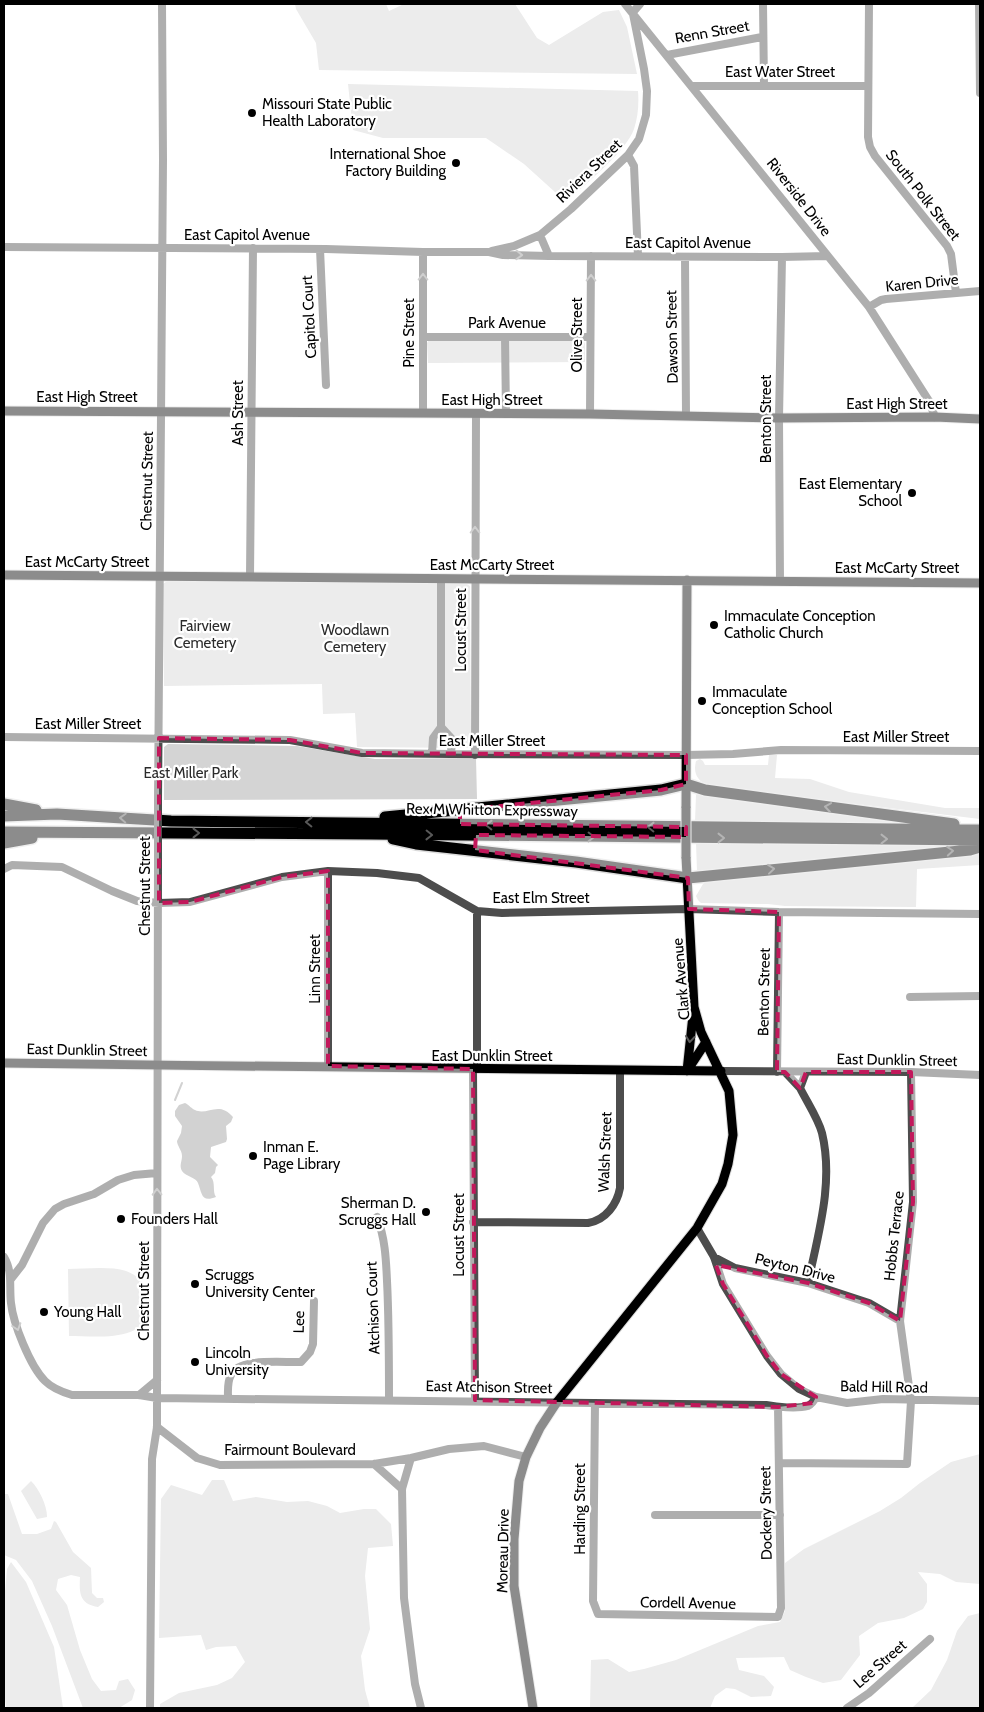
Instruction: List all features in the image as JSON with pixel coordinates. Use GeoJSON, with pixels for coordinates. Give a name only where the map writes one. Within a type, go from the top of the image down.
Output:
{"type":"FeatureCollection","features":[{"type":"Feature","properties":{"kind":"highway"},"geometry":{"type":"LineString","coordinates":[[343,823],[410,814],[661,790],[686,784],[705,790],[980,829]]}},
{"type":"Feature","properties":{"kind":"highway"},"geometry":{"type":"LineString","coordinates":[[4,804],[57,814]]}},
{"type":"Feature","properties":{"kind":"highway","name":"Rex M Whitton Expressway"},"geometry":{"type":"LineString","coordinates":[[4,816],[57,814],[171,821],[980,829]]}},
{"type":"Feature","properties":{"kind":"highway","name":"Rex M Whitton Expressway"},"geometry":{"type":"LineString","coordinates":[[4,832],[980,840]]}},
{"type":"Feature","properties":{"kind":"highway"},"geometry":{"type":"LineString","coordinates":[[4,843],[58,832]]}},
{"type":"Feature","properties":{"kind":"highway"},"geometry":{"type":"LineString","coordinates":[[370,834],[416,844],[576,862],[688,878],[970,850],[980,847]]}},
{"type":"Feature","properties":{"kind":"main road","name":"East High Street"},"geometry":{"type":"LineString","coordinates":[[4,410],[590,414],[779,418],[935,417],[980,419]]}},
{"type":"Feature","properties":{"kind":"main road","name":"East McCarty Street"},"geometry":{"type":"LineString","coordinates":[[4,575],[980,583]]}},
{"type":"Feature","properties":{"kind":"main road","name":"Clark Avenue"},"geometry":{"type":"LineString","coordinates":[[557,1402],[697,1228],[722,1184],[733,1135],[729,1091],[696,1021],[694,1007],[686,857],[687,580]]}},
{"type":"Feature","properties":{"kind":"main road"},"geometry":{"type":"LineString","coordinates":[[687,1071],[694,1007]]}},
{"type":"Feature","properties":{"kind":"main road"},"geometry":{"type":"LineString","coordinates":[[687,1071],[706,1042]]}},
{"type":"Feature","properties":{"kind":"main road","name":"East Dunklin Street"},"geometry":{"type":"LineString","coordinates":[[4,1063],[721,1071]]}},
{"type":"Feature","properties":{"kind":"main road","name":"Moreau Drive"},"geometry":{"type":"LineString","coordinates":[[532,1708],[514,1586],[514,1539],[519,1481],[526,1457],[540,1428],[557,1402]]}},
{"type":"Feature","properties":{"kind":"street","name":"Chestnut Street"},"geometry":{"type":"LineString","coordinates":[[150,1708],[152,1459],[157,1427],[158,1398],[158,738],[162,4]]}},
{"type":"Feature","properties":{"kind":"street"},"geometry":{"type":"LineString","coordinates":[[625,4],[633,12],[640,4]]}},
{"type":"Feature","properties":{"kind":"street"},"geometry":{"type":"LineString","coordinates":[[763,4],[764,86]]}},
{"type":"Feature","properties":{"kind":"street","name":"South Polk Street"},"geometry":{"type":"LineString","coordinates":[[869,4],[868,137],[870,147],[875,156],[947,246],[951,254],[956,293]]}},
{"type":"Feature","properties":{"kind":"street"},"geometry":{"type":"LineString","coordinates":[[980,4],[980,92]]}},
{"type":"Feature","properties":{"kind":"street","name":"Riverside Drive"},"geometry":{"type":"LineString","coordinates":[[633,12],[869,307],[929,401],[935,417]]}},
{"type":"Feature","properties":{"kind":"street","name":"Riviera Street"},"geometry":{"type":"LineString","coordinates":[[540,234],[571,209],[628,155],[639,138],[646,114],[647,91],[633,12]]}},
{"type":"Feature","properties":{"kind":"street","name":"Renn Street"},"geometry":{"type":"LineString","coordinates":[[667,55],[762,37]]}},
{"type":"Feature","properties":{"kind":"street","name":"East Water Street"},"geometry":{"type":"LineString","coordinates":[[692,86],[868,86]]}},
{"type":"Feature","properties":{"kind":"street"},"geometry":{"type":"LineString","coordinates":[[628,155],[634,166],[638,256]]}},
{"type":"Feature","properties":{"kind":"street"},"geometry":{"type":"LineString","coordinates":[[540,234],[550,256]]}},
{"type":"Feature","properties":{"kind":"street","name":"East Capitol Avenue"},"geometry":{"type":"LineString","coordinates":[[489,252],[514,246],[540,234]]}},
{"type":"Feature","properties":{"kind":"street","name":"East Capitol Avenue"},"geometry":{"type":"LineString","coordinates":[[4,248],[253,248],[489,252],[550,256],[827,256]]}},
{"type":"Feature","properties":{"kind":"street","name":"Ash Street"},"geometry":{"type":"LineString","coordinates":[[250,577],[253,248]]}},
{"type":"Feature","properties":{"kind":"street","name":"Capitol Court"},"geometry":{"type":"LineString","coordinates":[[320,249],[326,385]]}},
{"type":"Feature","properties":{"kind":"street","name":"Pine Street"},"geometry":{"type":"LineString","coordinates":[[423,252],[423,413]]}},
{"type":"Feature","properties":{"kind":"street","name":"Olive Street"},"geometry":{"type":"LineString","coordinates":[[590,414],[591,256]]}},
{"type":"Feature","properties":{"kind":"street","name":"Dawson Street"},"geometry":{"type":"LineString","coordinates":[[685,257],[686,416]]}},
{"type":"Feature","properties":{"kind":"street","name":"Benton Street"},"geometry":{"type":"LineString","coordinates":[[780,581],[779,418],[782,257]]}},
{"type":"Feature","properties":{"kind":"street","name":"Karen Drive"},"geometry":{"type":"LineString","coordinates":[[869,307],[886,299],[980,291]]}},
{"type":"Feature","properties":{"kind":"street","name":"Park Avenue"},"geometry":{"type":"LineString","coordinates":[[423,336],[590,337]]}},
{"type":"Feature","properties":{"kind":"street"},"geometry":{"type":"LineString","coordinates":[[505,337],[506,414]]}},
{"type":"Feature","properties":{"kind":"street","name":"Locust Street"},"geometry":{"type":"LineString","coordinates":[[474,755],[476,414]]}},
{"type":"Feature","properties":{"kind":"street"},"geometry":{"type":"LineString","coordinates":[[441,579],[442,727],[452,740],[451,754]]}},
{"type":"Feature","properties":{"kind":"street"},"geometry":{"type":"LineString","coordinates":[[432,754],[433,738],[442,727]]}},
{"type":"Feature","properties":{"kind":"street","name":"East Miller Street"},"geometry":{"type":"LineString","coordinates":[[4,737],[290,740],[362,753],[474,755],[686,755],[781,750],[980,751]]}},
{"type":"Feature","properties":{"kind":"street","name":"East Elm Street"},"geometry":{"type":"LineString","coordinates":[[4,869],[12,865],[62,867],[112,892],[136,900],[159,903],[190,902],[282,876],[328,871],[378,873],[419,878],[477,911],[502,913],[689,909],[980,914]]}},
{"type":"Feature","properties":{"kind":"street","name":"Linn Street"},"geometry":{"type":"LineString","coordinates":[[328,871],[328,1066]]}},
{"type":"Feature","properties":{"kind":"street","name":"Locust Street"},"geometry":{"type":"LineString","coordinates":[[475,1400],[473,1222],[477,911]]}},
{"type":"Feature","properties":{"kind":"street","name":"Benton Street"},"geometry":{"type":"LineString","coordinates":[[779,912],[781,1072]]}},
{"type":"Feature","properties":{"kind":"street"},"geometry":{"type":"LineString","coordinates":[[910,997],[980,996]]}},
{"type":"Feature","properties":{"kind":"street","name":"Walsh Street"},"geometry":{"type":"LineString","coordinates":[[473,1222],[588,1223],[600,1219],[608,1212],[615,1203],[620,1188],[620,1071]]}},
{"type":"Feature","properties":{"kind":"street","name":"East Dunklin Street"},"geometry":{"type":"LineString","coordinates":[[721,1071],[911,1072],[980,1075]]}},
{"type":"Feature","properties":{"kind":"street"},"geometry":{"type":"LineString","coordinates":[[781,1072],[800,1088],[822,1132],[826,1160],[826,1199],[808,1283]]}},
{"type":"Feature","properties":{"kind":"street"},"geometry":{"type":"LineString","coordinates":[[800,1088],[806,1072]]}},
{"type":"Feature","properties":{"kind":"street","name":"Hobbs Terrace"},"geometry":{"type":"LineString","coordinates":[[779,1464],[907,1464],[911,1401],[900,1321],[913,1202],[911,1072]]}},
{"type":"Feature","properties":{"kind":"street"},"geometry":{"type":"LineString","coordinates":[[11,1279],[22,1265],[43,1223],[55,1209],[94,1194],[118,1180],[134,1175],[157,1173]]}},
{"type":"Feature","properties":{"kind":"street","name":"Atchison Court"},"geometry":{"type":"LineString","coordinates":[[377,1217],[383,1232],[385,1250],[388,1298],[389,1400]]}},
{"type":"Feature","properties":{"kind":"street"},"geometry":{"type":"LineString","coordinates":[[697,1228],[714,1257]]}},
{"type":"Feature","properties":{"kind":"street","name":"East Atchison Street"},"geometry":{"type":"LineString","coordinates":[[4,1257],[11,1279],[11,1302],[16,1327],[32,1364],[45,1381],[64,1393],[72,1395],[138,1395],[158,1398],[475,1400],[766,1405],[778,1407],[807,1406],[813,1403],[816,1397]]}},
{"type":"Feature","properties":{"kind":"street","name":"Peyton Drive"},"geometry":{"type":"LineString","coordinates":[[714,1257],[735,1268],[808,1283],[869,1303],[900,1321]]}},
{"type":"Feature","properties":{"kind":"street","name":"Bald Hill Road"},"geometry":{"type":"LineString","coordinates":[[714,1257],[723,1284],[767,1356],[781,1374],[799,1389],[816,1397],[847,1403],[883,1399],[980,1401]]}},
{"type":"Feature","properties":{"kind":"street","name":"Lee"},"geometry":{"type":"LineString","coordinates":[[228,1398],[228,1383],[231,1373],[241,1366],[256,1362],[301,1362],[310,1352],[313,1344],[314,1301]]}},
{"type":"Feature","properties":{"kind":"street"},"geometry":{"type":"LineString","coordinates":[[138,1395],[157,1380]]}},
{"type":"Feature","properties":{"kind":"street","name":"Harding Street"},"geometry":{"type":"LineString","coordinates":[[595,1403],[593,1600],[598,1614]]}},
{"type":"Feature","properties":{"kind":"street","name":"Dockery Street"},"geometry":{"type":"LineString","coordinates":[[778,1407],[781,1608],[778,1618]]}},
{"type":"Feature","properties":{"kind":"street","name":"Fairmount Boulevard"},"geometry":{"type":"LineString","coordinates":[[157,1427],[197,1458],[220,1465],[374,1464],[449,1449],[484,1446],[526,1457]]}},
{"type":"Feature","properties":{"kind":"street"},"geometry":{"type":"LineString","coordinates":[[410,1458],[402,1489],[404,1598],[415,1684],[421,1708]]}},
{"type":"Feature","properties":{"kind":"street","name":"Fairmount Boulevard"},"geometry":{"type":"LineString","coordinates":[[374,1464],[402,1489]]}},
{"type":"Feature","properties":{"kind":"street"},"geometry":{"type":"LineString","coordinates":[[655,1516],[780,1515]]}},
{"type":"Feature","properties":{"kind":"street","name":"Cordell Avenue"},"geometry":{"type":"LineString","coordinates":[[598,1614],[778,1618]]}},
{"type":"Feature","properties":{"kind":"street","name":"Lee Street"},"geometry":{"type":"LineString","coordinates":[[847,1708],[869,1693],[930,1639]]}},
{"type":"Feature","properties":{"kind":"highlighted area"},"geometry":{"type":"Polygon","coordinates":[[[159,738],[290,740],[362,753],[686,755],[686,784],[661,790],[460,810],[460,824],[686,827],[686,837],[476,835],[475,850],[688,878],[689,909],[779,912],[777,1072],[785,1072],[800,1088],[806,1072],[911,1072],[913,1202],[900,1321],[869,1303],[808,1283],[716,1265],[723,1284],[767,1356],[781,1374],[816,1397],[813,1403],[778,1407],[475,1400],[473,1069],[328,1066],[328,871],[282,877],[190,902],[159,903],[159,738]]]}},
{"type":"Feature","properties":{"kind":"green space"},"geometry":{"type":"Polygon","coordinates":[[[295,4],[386,4],[389,11],[404,4],[515,4],[537,38],[549,45],[603,12],[619,10],[627,27],[637,74],[319,70],[316,43],[295,4]]]}},
{"type":"Feature","properties":{"kind":"green space"},"geometry":{"type":"Polygon","coordinates":[[[348,84],[638,91],[638,110],[634,129],[623,148],[566,202],[524,164],[486,138],[383,138],[353,130],[348,84]]]}},
{"type":"Feature","properties":{"kind":"green space"},"geometry":{"type":"Polygon","coordinates":[[[429,340],[582,340],[585,343],[585,362],[428,363],[427,343],[429,340]]]}},
{"type":"Feature","properties":{"kind":"green space"},"geometry":{"type":"Polygon","coordinates":[[[170,579],[467,584],[470,586],[470,748],[357,747],[355,713],[323,714],[322,684],[164,686],[163,584],[170,579]]]}},
{"type":"Feature","properties":{"kind":"green space","name":"East Miller Park"},"geometry":{"type":"Polygon","coordinates":[[[168,744],[297,746],[375,759],[476,758],[477,799],[164,800],[164,747],[168,744]]]}},
{"type":"Feature","properties":{"kind":"green space"},"geometry":{"type":"Polygon","coordinates":[[[769,755],[777,755],[775,778],[810,779],[849,792],[945,808],[980,808],[980,819],[709,786],[701,782],[695,769],[696,761],[700,759],[705,765],[768,765],[769,755]]]}},
{"type":"Feature","properties":{"kind":"green space"},"geometry":{"type":"Polygon","coordinates":[[[700,793],[922,825],[695,822],[696,795],[700,793]]]}},
{"type":"Feature","properties":{"kind":"green space"},"geometry":{"type":"Polygon","coordinates":[[[696,843],[946,845],[951,847],[699,872],[697,871],[696,843]]]}},
{"type":"Feature","properties":{"kind":"green space"},"geometry":{"type":"Polygon","coordinates":[[[980,852],[980,865],[917,869],[916,907],[701,903],[696,896],[703,884],[709,879],[980,852]]]}},
{"type":"Feature","properties":{"kind":"green space"},"geometry":{"type":"Polygon","coordinates":[[[68,1269],[113,1269],[126,1271],[134,1275],[143,1283],[150,1297],[145,1321],[138,1328],[128,1333],[104,1336],[69,1336],[68,1269]]]}},
{"type":"Feature","properties":{"kind":"green space"},"geometry":{"type":"Polygon","coordinates":[[[980,1454],[980,1584],[956,1582],[940,1574],[918,1572],[927,1584],[927,1602],[923,1609],[904,1618],[878,1623],[859,1636],[860,1655],[841,1680],[823,1683],[806,1677],[790,1670],[784,1657],[736,1658],[739,1670],[764,1676],[774,1687],[771,1696],[751,1697],[735,1689],[726,1688],[715,1696],[710,1708],[590,1708],[591,1660],[608,1659],[629,1672],[644,1669],[676,1660],[758,1626],[780,1622],[785,1611],[785,1563],[804,1549],[880,1511],[951,1462],[980,1454]]]}},
{"type":"Feature","properties":{"kind":"green space"},"geometry":{"type":"Polygon","coordinates":[[[212,1480],[224,1480],[233,1501],[256,1497],[287,1502],[308,1501],[327,1506],[340,1513],[376,1509],[391,1524],[393,1546],[368,1548],[365,1576],[370,1629],[361,1656],[365,1690],[370,1708],[160,1708],[160,1704],[179,1693],[217,1685],[232,1678],[245,1662],[236,1646],[216,1647],[206,1650],[201,1635],[159,1638],[161,1499],[171,1485],[202,1495],[212,1480]]]}},
{"type":"Feature","properties":{"kind":"green space"},"geometry":{"type":"Polygon","coordinates":[[[31,1481],[37,1488],[46,1507],[47,1517],[37,1519],[21,1491],[31,1481]]]}},
{"type":"Feature","properties":{"kind":"green space"},"geometry":{"type":"Polygon","coordinates":[[[4,1494],[8,1494],[22,1534],[37,1534],[51,1529],[54,1521],[73,1552],[91,1568],[92,1593],[97,1598],[103,1598],[104,1602],[98,1607],[84,1601],[80,1588],[80,1577],[71,1575],[58,1579],[56,1590],[67,1605],[80,1650],[92,1679],[101,1691],[116,1690],[119,1681],[128,1679],[135,1690],[132,1700],[119,1708],[83,1708],[52,1626],[32,1581],[16,1560],[4,1555],[4,1494]]]}},
{"type":"Feature","properties":{"kind":"green space"},"geometry":{"type":"Polygon","coordinates":[[[11,1562],[26,1582],[54,1647],[63,1708],[6,1708],[4,1689],[4,1603],[7,1569],[11,1562]]]}},
{"type":"Feature","properties":{"kind":"green space"},"geometry":{"type":"Polygon","coordinates":[[[980,1613],[980,1708],[912,1708],[931,1690],[947,1660],[957,1631],[968,1616],[980,1613]]]}},
{"type":"Feature","properties":{"kind":"shaded area"},"geometry":{"type":"Polygon","coordinates":[[[185,1103],[200,1111],[223,1110],[233,1117],[226,1126],[226,1142],[211,1147],[210,1157],[218,1165],[211,1177],[216,1197],[211,1199],[203,1196],[197,1181],[181,1169],[182,1154],[177,1141],[182,1126],[175,1116],[175,1111],[179,1105],[185,1103]]]}},
{"type":"Feature","properties":{"kind":"waterway"},"geometry":{"type":"LineString","coordinates":[[175,1100],[182,1083]]}},
{"type":"Feature","properties":{"kind":"place","name":"Missouri State Public Health Laboratory"},"geometry":{"type":"Point","coordinates":[252,113]}},
{"type":"Feature","properties":{"kind":"place","name":"International Shoe Factory Building"},"geometry":{"type":"Point","coordinates":[456,163]}},
{"type":"Feature","properties":{"kind":"place","name":"East Elementary School"},"geometry":{"type":"Point","coordinates":[912,493]}},
{"type":"Feature","properties":{"kind":"place","name":"Immaculate Conception Catholic Church"},"geometry":{"type":"Point","coordinates":[714,625]}},
{"type":"Feature","properties":{"kind":"place","name":"Immaculate Conception School"},"geometry":{"type":"Point","coordinates":[702,701]}},
{"type":"Feature","properties":{"kind":"place","name":"Inman E. Page Library"},"geometry":{"type":"Point","coordinates":[253,1156]}},
{"type":"Feature","properties":{"kind":"place","name":"Sherman D. Scruggs Hall"},"geometry":{"type":"Point","coordinates":[426,1212]}},
{"type":"Feature","properties":{"kind":"place","name":"Founders Hall"},"geometry":{"type":"Point","coordinates":[121,1219]}},
{"type":"Feature","properties":{"kind":"place","name":"Scruggs University Center"},"geometry":{"type":"Point","coordinates":[195,1284]}},
{"type":"Feature","properties":{"kind":"place","name":"Young Hall"},"geometry":{"type":"Point","coordinates":[44,1312]}},
{"type":"Feature","properties":{"kind":"place","name":"Lincoln University"},"geometry":{"type":"Point","coordinates":[195,1362]}},
{"type":"Feature","properties":{"kind":"park label","name":"Fairview Cemetery"},"geometry":{"type":"Point","coordinates":[205,634]}},
{"type":"Feature","properties":{"kind":"park label","name":"Woodlawn Cemetery"},"geometry":{"type":"Point","coordinates":[355,638]}}]}
